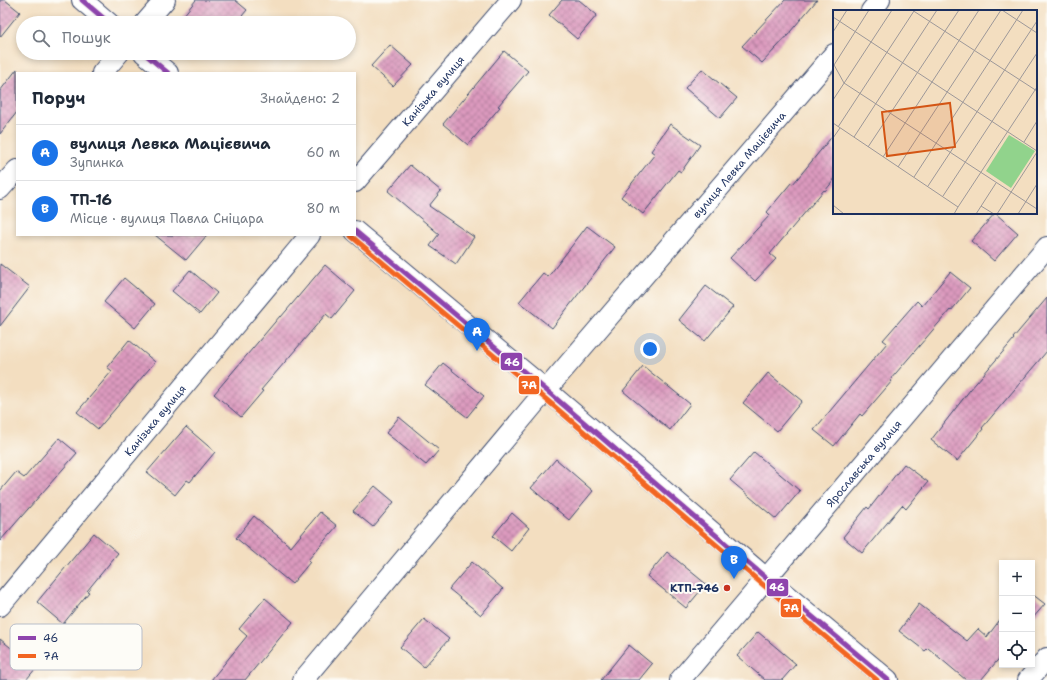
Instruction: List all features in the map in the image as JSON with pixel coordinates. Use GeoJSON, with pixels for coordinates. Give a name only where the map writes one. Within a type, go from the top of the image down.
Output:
{"type":"FeatureCollection","features":[{"type":"Feature","properties":{"kind":"street"},"geometry":{"type":"LineString","coordinates":[[82,0],[101,16]]}},
{"type":"Feature","properties":{"kind":"street"},"geometry":{"type":"LineString","coordinates":[[151,16],[164,0]]}},
{"type":"Feature","properties":{"kind":"street","name":"Канізька вулиця"},"geometry":{"type":"LineString","coordinates":[[356,181],[511,0]]}},
{"type":"Feature","properties":{"kind":"street"},"geometry":{"type":"LineString","coordinates":[[872,10],[880,0]]}},
{"type":"Feature","properties":{"kind":"street","name":"вулиця Левка Мацієвича"},"geometry":{"type":"LineString","coordinates":[[303,680],[546,390],[833,55]]}},
{"type":"Feature","properties":{"kind":"street"},"geometry":{"type":"LineString","coordinates":[[103,72],[113,60]]}},
{"type":"Feature","properties":{"kind":"street"},"geometry":{"type":"LineString","coordinates":[[152,60],[167,72]]}},
{"type":"Feature","properties":{"kind":"street"},"geometry":{"type":"LineString","coordinates":[[0,189],[16,171]]}},
{"type":"Feature","properties":{"kind":"street"},"geometry":{"type":"LineString","coordinates":[[356,232],[546,390],[888,680]]}},
{"type":"Feature","properties":{"kind":"street","name":"Канізька вулиця"},"geometry":{"type":"LineString","coordinates":[[0,606],[309,236]]}},
{"type":"Feature","properties":{"kind":"street","name":"Ярославська вулиця"},"geometry":{"type":"LineString","coordinates":[[680,680],[1047,247]]}},
{"type":"Feature","properties":{"kind":"street"},"geometry":{"type":"LineString","coordinates":[[1028,680],[1047,658]]}},
{"type":"Feature","properties":{"kind":"building"},"geometry":{"type":"Polygon","coordinates":[[[0,0],[5,0],[20,12],[0,37],[0,0]]]}},
{"type":"Feature","properties":{"kind":"building"},"geometry":{"type":"Polygon","coordinates":[[[196,0],[235,0],[247,10],[242,16],[183,16],[196,0]]]}},
{"type":"Feature","properties":{"kind":"building"},"geometry":{"type":"Polygon","coordinates":[[[562,0],[579,0],[597,15],[577,39],[549,15],[562,0]]]}},
{"type":"Feature","properties":{"kind":"building"},"geometry":{"type":"Polygon","coordinates":[[[785,0],[817,0],[790,33],[762,63],[742,46],[785,0]]]}},
{"type":"Feature","properties":{"kind":"building"},"geometry":{"type":"Polygon","coordinates":[[[390,45],[413,65],[393,86],[371,66],[390,45]]]}},
{"type":"Feature","properties":{"kind":"building"},"geometry":{"type":"Polygon","coordinates":[[[504,51],[528,71],[498,106],[500,107],[468,145],[443,124],[504,51]]]}},
{"type":"Feature","properties":{"kind":"building"},"geometry":{"type":"Polygon","coordinates":[[[17,69],[16,113],[0,134],[0,91],[17,69]]]}},
{"type":"Feature","properties":{"kind":"building"},"geometry":{"type":"Polygon","coordinates":[[[702,69],[737,98],[720,118],[685,88],[702,69]]]}},
{"type":"Feature","properties":{"kind":"building"},"geometry":{"type":"Polygon","coordinates":[[[670,124],[700,145],[681,172],[678,170],[643,214],[621,197],[655,154],[651,151],[670,124]]]}},
{"type":"Feature","properties":{"kind":"building"},"geometry":{"type":"Polygon","coordinates":[[[833,135],[833,181],[770,254],[776,259],[755,281],[730,258],[770,215],[767,212],[791,183],[793,184],[833,135]]]}},
{"type":"Feature","properties":{"kind":"building"},"geometry":{"type":"Polygon","coordinates":[[[410,165],[441,191],[429,206],[474,237],[456,264],[430,246],[439,234],[388,191],[410,165]]]}},
{"type":"Feature","properties":{"kind":"building"},"geometry":{"type":"Polygon","coordinates":[[[994,214],[996,214],[1018,233],[994,261],[971,241],[994,214]]]}},
{"type":"Feature","properties":{"kind":"building"},"geometry":{"type":"Polygon","coordinates":[[[587,226],[615,247],[552,328],[519,302],[543,273],[548,277],[587,226]]]}},
{"type":"Feature","properties":{"kind":"building"},"geometry":{"type":"Polygon","coordinates":[[[156,236],[206,236],[186,260],[156,236]]]}},
{"type":"Feature","properties":{"kind":"building"},"geometry":{"type":"Polygon","coordinates":[[[0,264],[30,287],[0,326],[0,264]]]}},
{"type":"Feature","properties":{"kind":"building"},"geometry":{"type":"Polygon","coordinates":[[[325,265],[355,291],[332,319],[326,314],[261,390],[263,391],[241,417],[214,394],[325,265]]]}},
{"type":"Feature","properties":{"kind":"building"},"geometry":{"type":"Polygon","coordinates":[[[190,270],[217,293],[200,314],[172,291],[190,270]]]}},
{"type":"Feature","properties":{"kind":"building"},"geometry":{"type":"Polygon","coordinates":[[[950,272],[970,288],[890,380],[892,381],[862,416],[860,414],[834,446],[814,430],[887,343],[883,340],[917,301],[922,306],[950,272]]]}},
{"type":"Feature","properties":{"kind":"building"},"geometry":{"type":"Polygon","coordinates":[[[124,278],[155,304],[135,328],[104,302],[124,278]]]}},
{"type":"Feature","properties":{"kind":"building"},"geometry":{"type":"Polygon","coordinates":[[[706,286],[733,307],[705,341],[679,320],[706,286]]]}},
{"type":"Feature","properties":{"kind":"building"},"geometry":{"type":"Polygon","coordinates":[[[1047,298],[1047,351],[982,428],[983,429],[957,461],[931,440],[970,390],[1047,298]]]}},
{"type":"Feature","properties":{"kind":"building"},"geometry":{"type":"Polygon","coordinates":[[[129,340],[155,362],[98,429],[77,412],[112,371],[107,367],[129,340]]]}},
{"type":"Feature","properties":{"kind":"building"},"geometry":{"type":"Polygon","coordinates":[[[443,363],[484,396],[467,417],[425,385],[443,363]]]}},
{"type":"Feature","properties":{"kind":"building"},"geometry":{"type":"Polygon","coordinates":[[[643,366],[690,404],[670,430],[623,391],[643,366]]]}},
{"type":"Feature","properties":{"kind":"building"},"geometry":{"type":"Polygon","coordinates":[[[768,373],[802,401],[777,431],[743,403],[768,373]]]}},
{"type":"Feature","properties":{"kind":"building"},"geometry":{"type":"Polygon","coordinates":[[[399,417],[439,450],[426,465],[386,433],[399,417]]]}},
{"type":"Feature","properties":{"kind":"building"},"geometry":{"type":"Polygon","coordinates":[[[186,427],[215,452],[190,482],[187,480],[175,495],[147,472],[186,427]]]}},
{"type":"Feature","properties":{"kind":"building"},"geometry":{"type":"Polygon","coordinates":[[[59,438],[77,453],[0,541],[0,491],[16,472],[24,478],[59,438]]]}},
{"type":"Feature","properties":{"kind":"building"},"geometry":{"type":"Polygon","coordinates":[[[754,452],[800,491],[776,519],[730,480],[754,452]]]}},
{"type":"Feature","properties":{"kind":"building"},"geometry":{"type":"Polygon","coordinates":[[[556,459],[593,491],[569,520],[531,488],[556,459]]]}},
{"type":"Feature","properties":{"kind":"building"},"geometry":{"type":"Polygon","coordinates":[[[904,464],[928,482],[906,509],[902,505],[862,553],[843,537],[867,507],[869,509],[904,464]]]}},
{"type":"Feature","properties":{"kind":"building"},"geometry":{"type":"Polygon","coordinates":[[[375,486],[394,502],[373,527],[353,511],[375,486]]]}},
{"type":"Feature","properties":{"kind":"building"},"geometry":{"type":"Polygon","coordinates":[[[320,512],[337,526],[308,560],[310,562],[292,584],[236,538],[254,516],[291,547],[320,512]]]}},
{"type":"Feature","properties":{"kind":"building"},"geometry":{"type":"Polygon","coordinates":[[[512,513],[529,528],[511,551],[493,536],[512,513]]]}},
{"type":"Feature","properties":{"kind":"building"},"geometry":{"type":"Polygon","coordinates":[[[94,533],[118,553],[87,591],[89,592],[63,624],[37,602],[94,533]]]}},
{"type":"Feature","properties":{"kind":"building"},"geometry":{"type":"Polygon","coordinates":[[[667,552],[706,584],[686,608],[647,576],[667,552]]]}},
{"type":"Feature","properties":{"kind":"building"},"geometry":{"type":"Polygon","coordinates":[[[472,562],[503,589],[481,615],[449,589],[472,562]]]}},
{"type":"Feature","properties":{"kind":"building"},"geometry":{"type":"Polygon","coordinates":[[[1035,596],[1045,604],[1035,616],[1035,596]]]}},
{"type":"Feature","properties":{"kind":"building"},"geometry":{"type":"Polygon","coordinates":[[[265,598],[293,622],[245,680],[211,680],[247,636],[239,629],[265,598]]]}},
{"type":"Feature","properties":{"kind":"building"},"geometry":{"type":"Polygon","coordinates":[[[919,604],[967,641],[978,629],[987,637],[999,621],[999,659],[981,680],[966,680],[928,648],[925,651],[899,631],[919,604]]]}},
{"type":"Feature","properties":{"kind":"building"},"geometry":{"type":"Polygon","coordinates":[[[424,619],[449,639],[424,667],[400,647],[424,619]]]}},
{"type":"Feature","properties":{"kind":"building"},"geometry":{"type":"Polygon","coordinates":[[[758,632],[796,664],[782,680],[765,680],[737,656],[758,632]]]}},
{"type":"Feature","properties":{"kind":"building"},"geometry":{"type":"Polygon","coordinates":[[[0,639],[10,647],[10,670],[34,670],[26,680],[0,680],[0,639]]]}},
{"type":"Feature","properties":{"kind":"building"},"geometry":{"type":"Polygon","coordinates":[[[629,645],[652,664],[639,680],[601,680],[629,645]]]}},
{"type":"Feature","properties":{"kind":"transit line","name":"46"},"geometry":{"type":"LineString","coordinates":[[82,0],[101,16]]}},
{"type":"Feature","properties":{"kind":"transit line","name":"46"},"geometry":{"type":"LineString","coordinates":[[152,60],[167,72]]}},
{"type":"Feature","properties":{"kind":"transit line","name":"46"},"geometry":{"type":"LineString","coordinates":[[356,232],[546,390],[888,680]]}},
{"type":"Feature","properties":{"kind":"transit line","name":"7А"},"geometry":{"type":"LineString","coordinates":[[351,236],[877,680]]}},
{"type":"Feature","properties":{"kind":"place","name":"вулиця Левка Мацієвича"},"geometry":{"type":"Point","coordinates":[477,351]}},
{"type":"Feature","properties":{"kind":"place","name":"ТП-16"},"geometry":{"type":"Point","coordinates":[734,579]}},
{"type":"Feature","properties":{"kind":"place","name":"КТП-746"},"geometry":{"type":"Point","coordinates":[727,588]}}]}
